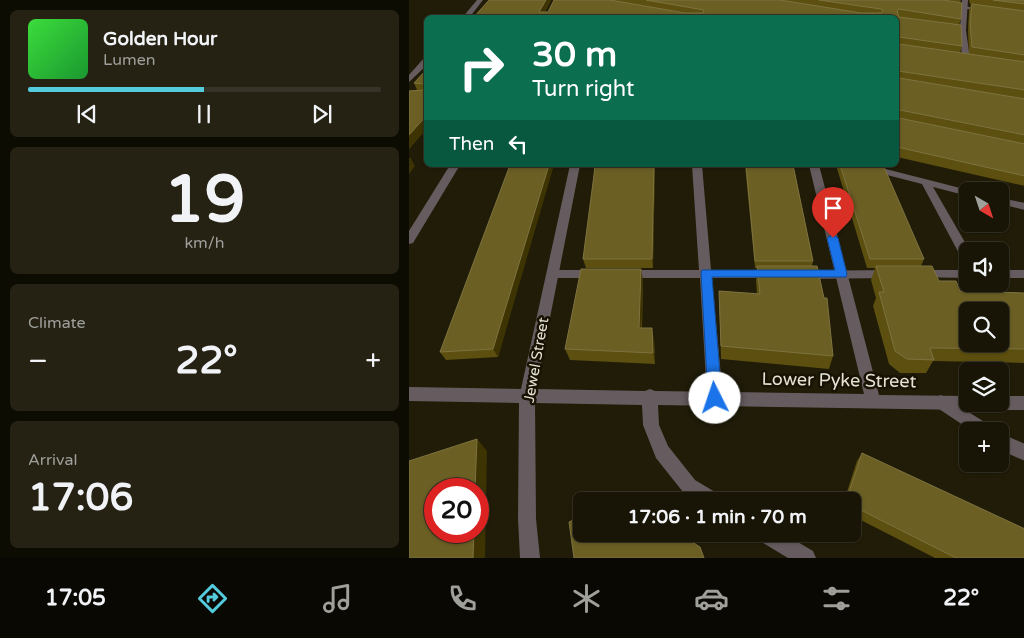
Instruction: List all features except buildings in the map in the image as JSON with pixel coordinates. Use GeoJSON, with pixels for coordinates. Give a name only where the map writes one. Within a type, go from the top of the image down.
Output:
{"type":"FeatureCollection","features":[{"type":"Feature","properties":{"kind":"street"},"geometry":{"type":"LineString","coordinates":[[468,15],[480,0]]}},
{"type":"Feature","properties":{"kind":"street"},"geometry":{"type":"LineString","coordinates":[[910,0],[965,4],[995,11]]}},
{"type":"Feature","properties":{"kind":"street"},"geometry":{"type":"LineString","coordinates":[[965,4],[963,30],[965,58]]}},
{"type":"Feature","properties":{"kind":"street"},"geometry":{"type":"LineString","coordinates":[[935,26],[963,30]]}},
{"type":"Feature","properties":{"kind":"street"},"geometry":{"type":"LineString","coordinates":[[956,57],[975,60]]}},
{"type":"Feature","properties":{"kind":"street"},"geometry":{"type":"LineString","coordinates":[[409,80],[424,63]]}},
{"type":"Feature","properties":{"kind":"street"},"geometry":{"type":"LineString","coordinates":[[409,240],[454,167]]}},
{"type":"Feature","properties":{"kind":"street","name":"Jewel Street"},"geometry":{"type":"LineString","coordinates":[[531,558],[527,519],[527,396],[575,167]]}},
{"type":"Feature","properties":{"kind":"street"},"geometry":{"type":"LineString","coordinates":[[697,167],[715,398]]}},
{"type":"Feature","properties":{"kind":"street"},"geometry":{"type":"LineString","coordinates":[[815,167],[873,400]]}},
{"type":"Feature","properties":{"kind":"street"},"geometry":{"type":"LineString","coordinates":[[866,167],[959,192]]}},
{"type":"Feature","properties":{"kind":"street"},"geometry":{"type":"LineString","coordinates":[[926,183],[959,243]]}},
{"type":"Feature","properties":{"kind":"street"},"geometry":{"type":"LineString","coordinates":[[1009,203],[1024,207]]}},
{"type":"Feature","properties":{"kind":"street"},"geometry":{"type":"LineString","coordinates":[[553,274],[959,274]]}},
{"type":"Feature","properties":{"kind":"street"},"geometry":{"type":"LineString","coordinates":[[1009,274],[1024,274]]}},
{"type":"Feature","properties":{"kind":"street","name":"Lower Pyke Street"},"geometry":{"type":"LineString","coordinates":[[409,394],[650,396],[959,403]]}},
{"type":"Feature","properties":{"kind":"street"},"geometry":{"type":"LineString","coordinates":[[650,396],[651,425],[662,452],[689,486],[699,492]]}},
{"type":"Feature","properties":{"kind":"street"},"geometry":{"type":"LineString","coordinates":[[941,402],[971,422]]}},
{"type":"Feature","properties":{"kind":"street"},"geometry":{"type":"LineString","coordinates":[[1009,403],[1024,404]]}},
{"type":"Feature","properties":{"kind":"street"},"geometry":{"type":"LineString","coordinates":[[1009,446],[1024,453]]}},
{"type":"Feature","properties":{"kind":"street"},"geometry":{"type":"LineString","coordinates":[[780,542],[807,558]]}},
{"type":"Feature","properties":{"kind":"route"},"geometry":{"type":"LineString","coordinates":[[715,398],[706,273],[842,274],[833,238]]}}]}
